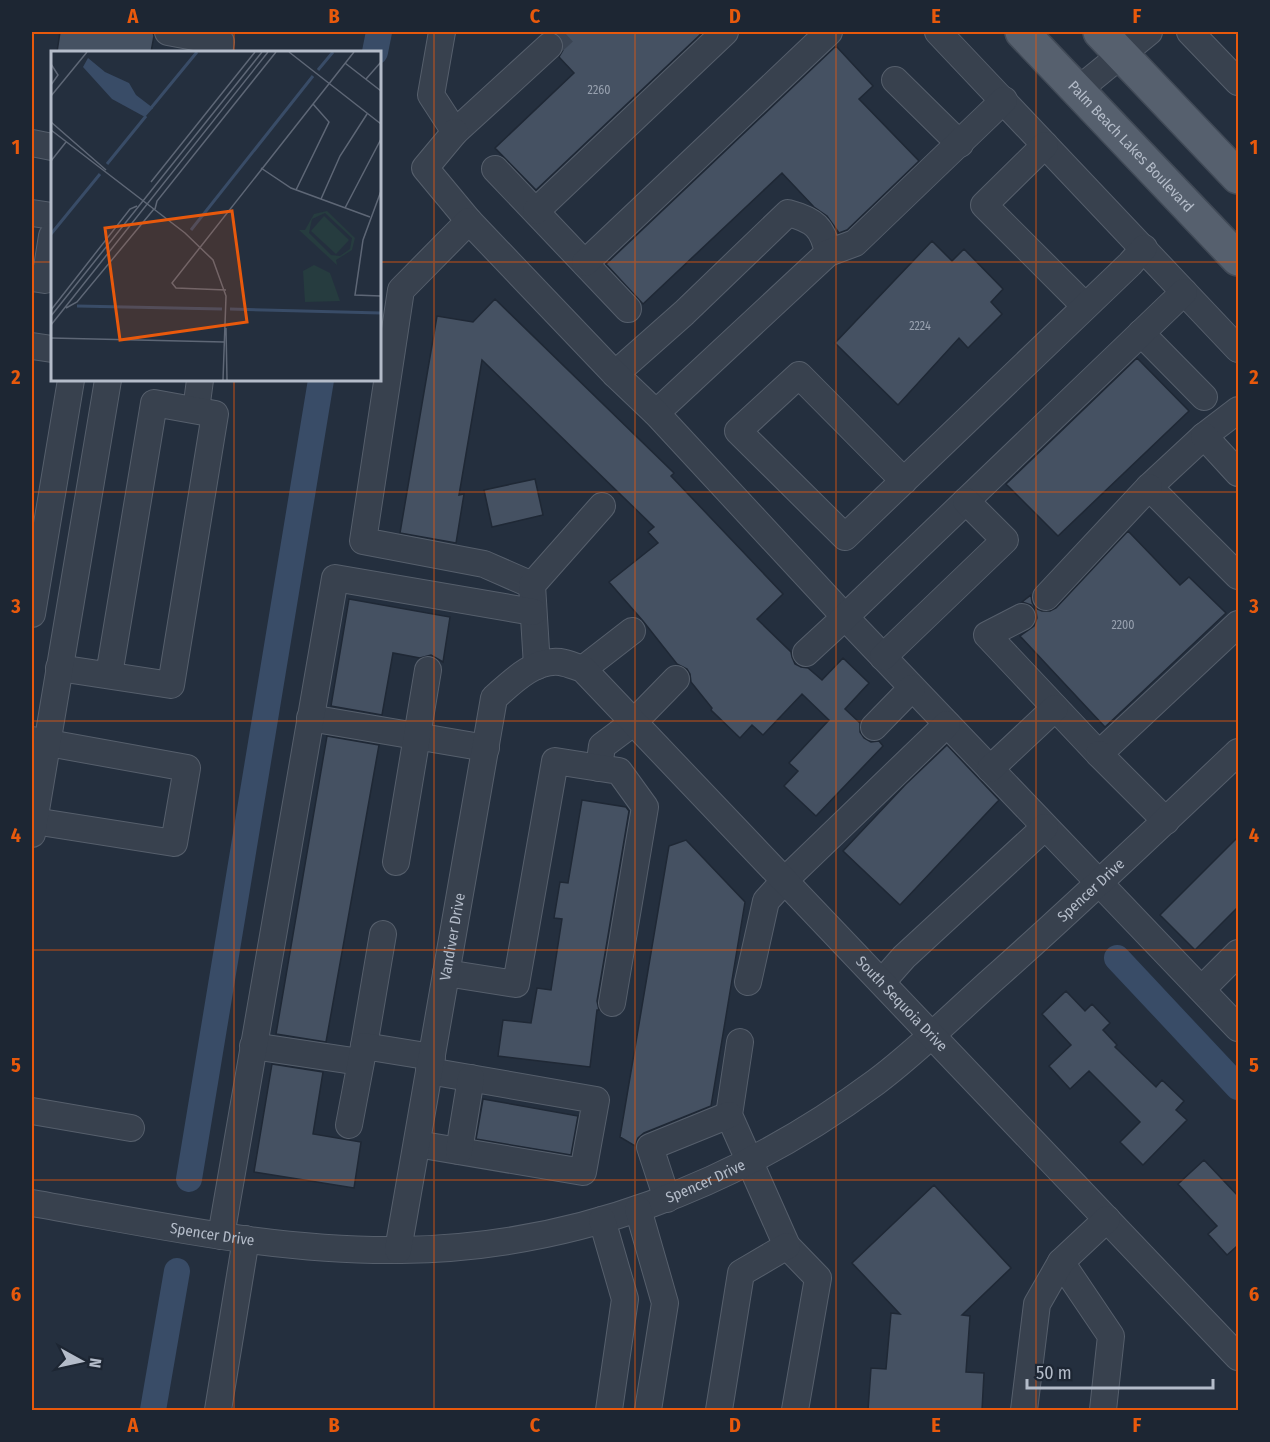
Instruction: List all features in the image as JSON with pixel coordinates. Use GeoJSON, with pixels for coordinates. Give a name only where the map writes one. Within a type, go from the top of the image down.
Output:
{"type":"FeatureCollection","features":[{"type":"Feature","properties":{"kind":"main road","name":"Palm Beach Lakes Boulevard"},"geometry":{"type":"LineString","coordinates":[[1022,32],[1239,259]]}},
{"type":"Feature","properties":{"kind":"main road"},"geometry":{"type":"LineString","coordinates":[[1111,43],[1239,177]]}},
{"type":"Feature","properties":{"kind":"street"},"geometry":{"type":"LineString","coordinates":[[164,51],[168,32],[223,42]]}},
{"type":"Feature","properties":{"kind":"street"},"geometry":{"type":"LineString","coordinates":[[442,32],[431,95],[455,132]]}},
{"type":"Feature","properties":{"kind":"street"},"geometry":{"type":"LineString","coordinates":[[536,211],[725,32]]}},
{"type":"Feature","properties":{"kind":"street"},"geometry":{"type":"LineString","coordinates":[[585,263],[829,32]]}},
{"type":"Feature","properties":{"kind":"street"},"geometry":{"type":"LineString","coordinates":[[938,32],[1237,346]]}},
{"type":"Feature","properties":{"kind":"street"},"geometry":{"type":"LineString","coordinates":[[1078,90],[1111,43],[1149,32]]}},
{"type":"Feature","properties":{"kind":"street"},"geometry":{"type":"LineString","coordinates":[[1190,32],[1239,82]]}},
{"type":"Feature","properties":{"kind":"street"},"geometry":{"type":"LineString","coordinates":[[549,46],[455,132],[424,168],[469,221],[615,374],[656,413],[845,617],[1239,1028]]}},
{"type":"Feature","properties":{"kind":"street"},"geometry":{"type":"LineString","coordinates":[[895,80],[960,144]]}},
{"type":"Feature","properties":{"kind":"street"},"geometry":{"type":"LineString","coordinates":[[656,413],[828,253],[855,243],[1004,100]]}},
{"type":"Feature","properties":{"kind":"street"},"geometry":{"type":"LineString","coordinates":[[32,143],[51,147]]}},
{"type":"Feature","properties":{"kind":"street"},"geometry":{"type":"LineString","coordinates":[[1045,145],[984,205],[1085,306]]}},
{"type":"Feature","properties":{"kind":"street"},"geometry":{"type":"LineString","coordinates":[[495,168],[628,309]]}},
{"type":"Feature","properties":{"kind":"street"},"geometry":{"type":"LineString","coordinates":[[32,213],[51,216]]}},
{"type":"Feature","properties":{"kind":"street"},"geometry":{"type":"LineString","coordinates":[[615,374],[684,313],[788,213],[816,224],[825,238],[828,253]]}},
{"type":"Feature","properties":{"kind":"street"},"geometry":{"type":"LineString","coordinates":[[469,221],[401,290],[363,541],[484,564],[532,585]]}},
{"type":"Feature","properties":{"kind":"street"},"geometry":{"type":"LineString","coordinates":[[32,278],[45,280],[51,242]]}},
{"type":"Feature","properties":{"kind":"street"},"geometry":{"type":"LineString","coordinates":[[904,481],[799,375],[738,431],[845,537],[904,481],[1144,248]]}},
{"type":"Feature","properties":{"kind":"street"},"geometry":{"type":"LineString","coordinates":[[806,653],[1184,292]]}},
{"type":"Feature","properties":{"kind":"street"},"geometry":{"type":"LineString","coordinates":[[1141,333],[1204,397]]}},
{"type":"Feature","properties":{"kind":"street"},"geometry":{"type":"LineString","coordinates":[[32,346],[51,349]]}},
{"type":"Feature","properties":{"kind":"street"},"geometry":{"type":"LineString","coordinates":[[32,614],[71,381]]}},
{"type":"Feature","properties":{"kind":"street"},"geometry":{"type":"LineString","coordinates":[[39,741],[187,768],[174,843],[33,827],[39,741],[59,668],[108,381]]}},
{"type":"Feature","properties":{"kind":"street"},"geometry":{"type":"LineString","coordinates":[[196,410],[200,381]]}},
{"type":"Feature","properties":{"kind":"street"},"geometry":{"type":"LineString","coordinates":[[59,668],[171,685],[215,414],[154,403],[109,675]]}},
{"type":"Feature","properties":{"kind":"street"},"geometry":{"type":"LineString","coordinates":[[1046,597],[1149,486],[1204,436],[1239,410]]}},
{"type":"Feature","properties":{"kind":"street"},"geometry":{"type":"LineString","coordinates":[[1204,436],[1239,473]]}},
{"type":"Feature","properties":{"kind":"street"},"geometry":{"type":"LineString","coordinates":[[1149,486],[1239,576]]}},
{"type":"Feature","properties":{"kind":"street"},"geometry":{"type":"LineString","coordinates":[[883,657],[1005,540],[966,501]]}},
{"type":"Feature","properties":{"kind":"street"},"geometry":{"type":"LineString","coordinates":[[548,664],[533,612],[532,585],[602,506]]}},
{"type":"Feature","properties":{"kind":"street"},"geometry":{"type":"LineString","coordinates":[[220,1236],[334,578],[533,612]]}},
{"type":"Feature","properties":{"kind":"street"},"geometry":{"type":"LineString","coordinates":[[1022,617],[987,635],[1099,754],[1166,821]]}},
{"type":"Feature","properties":{"kind":"street"},"geometry":{"type":"LineString","coordinates":[[1099,754],[1239,624]]}},
{"type":"Feature","properties":{"kind":"street"},"geometry":{"type":"LineString","coordinates":[[584,669],[632,630]]}},
{"type":"Feature","properties":{"kind":"street","name":"South Sequoia Drive"},"geometry":{"type":"LineString","coordinates":[[548,664],[584,669],[1239,1357]]}},
{"type":"Feature","properties":{"kind":"street","name":"Vandiver Drive"},"geometry":{"type":"LineString","coordinates":[[398,1250],[494,699],[519,675],[548,664]]}},
{"type":"Feature","properties":{"kind":"street"},"geometry":{"type":"LineString","coordinates":[[396,862],[428,670]]}},
{"type":"Feature","properties":{"kind":"street"},"geometry":{"type":"LineString","coordinates":[[599,768],[602,747],[634,722],[676,679]]}},
{"type":"Feature","properties":{"kind":"street"},"geometry":{"type":"LineString","coordinates":[[874,727],[912,687]]}},
{"type":"Feature","properties":{"kind":"street"},"geometry":{"type":"LineString","coordinates":[[990,769],[1055,708]]}},
{"type":"Feature","properties":{"kind":"street"},"geometry":{"type":"LineString","coordinates":[[310,718],[486,748]]}},
{"type":"Feature","properties":{"kind":"street"},"geometry":{"type":"LineString","coordinates":[[748,982],[766,901],[947,724]]}},
{"type":"Feature","properties":{"kind":"street","name":"Spencer Drive"},"geometry":{"type":"LineString","coordinates":[[32,1203],[220,1236],[326,1248],[398,1250],[435,1249],[511,1241],[585,1225],[667,1199],[751,1162],[817,1124],[879,1080],[1100,884],[1239,752]]}},
{"type":"Feature","properties":{"kind":"street"},"geometry":{"type":"LineString","coordinates":[[446,973],[516,984],[555,761],[619,771],[645,807],[612,1003]]}},
{"type":"Feature","properties":{"kind":"street"},"geometry":{"type":"LineString","coordinates":[[882,982],[904,957],[1045,827]]}},
{"type":"Feature","properties":{"kind":"street"},"geometry":{"type":"LineString","coordinates":[[350,1125],[383,934]]}},
{"type":"Feature","properties":{"kind":"street"},"geometry":{"type":"LineString","coordinates":[[1202,988],[1239,953]]}},
{"type":"Feature","properties":{"kind":"street"},"geometry":{"type":"LineString","coordinates":[[740,1042],[729,1115],[787,1246],[818,1278],[795,1410]]}},
{"type":"Feature","properties":{"kind":"street"},"geometry":{"type":"LineString","coordinates":[[254,1046],[362,1054],[430,1064],[471,1078],[596,1100],[584,1172],[417,1144]]}},
{"type":"Feature","properties":{"kind":"street"},"geometry":{"type":"LineString","coordinates":[[459,1151],[471,1078]]}},
{"type":"Feature","properties":{"kind":"street"},"geometry":{"type":"LineString","coordinates":[[32,1111],[131,1128]]}},
{"type":"Feature","properties":{"kind":"street"},"geometry":{"type":"LineString","coordinates":[[667,1199],[650,1147],[729,1115]]}},
{"type":"Feature","properties":{"kind":"street"},"geometry":{"type":"LineString","coordinates":[[638,1209],[665,1303],[648,1410]]}},
{"type":"Feature","properties":{"kind":"street"},"geometry":{"type":"LineString","coordinates":[[1024,1410],[1037,1304],[1061,1262],[1107,1218]]}},
{"type":"Feature","properties":{"kind":"street"},"geometry":{"type":"LineString","coordinates":[[602,1220],[625,1299],[609,1410]]}},
{"type":"Feature","properties":{"kind":"street"},"geometry":{"type":"LineString","coordinates":[[218,1410],[246,1239]]}},
{"type":"Feature","properties":{"kind":"street"},"geometry":{"type":"LineString","coordinates":[[718,1410],[741,1273],[787,1246]]}},
{"type":"Feature","properties":{"kind":"street"},"geometry":{"type":"LineString","coordinates":[[1061,1262],[1111,1336],[1102,1410]]}},
{"type":"Feature","properties":{"kind":"building"},"geometry":{"type":"Polygon","coordinates":[[[60,32],[153,32],[154,36],[151,51],[57,51],[60,32]]]}},
{"type":"Feature","properties":{"kind":"building"},"geometry":{"type":"Polygon","coordinates":[[[551,32],[703,32],[536,190],[495,148],[574,73],[559,57],[564,43],[560,36],[551,32]]]}},
{"type":"Feature","properties":{"kind":"building"},"geometry":{"type":"Polygon","coordinates":[[[836,46],[873,86],[859,99],[919,161],[847,230],[839,233],[827,216],[814,207],[782,173],[643,304],[606,264],[836,46]]]}},
{"type":"Feature","properties":{"kind":"building"},"geometry":{"type":"Polygon","coordinates":[[[932,241],[952,261],[964,249],[1003,289],[991,302],[1002,314],[968,348],[959,338],[898,405],[835,343],[932,241]]]}},
{"type":"Feature","properties":{"kind":"building"},"geometry":{"type":"Polygon","coordinates":[[[495,299],[674,473],[671,476],[783,594],[757,619],[791,652],[795,664],[808,668],[822,680],[843,658],[869,683],[845,709],[860,723],[860,732],[864,738],[871,742],[879,741],[883,746],[816,816],[784,786],[798,771],[789,763],[829,720],[802,694],[763,735],[752,725],[740,738],[711,710],[712,708],[691,682],[687,669],[677,664],[609,582],[658,543],[648,532],[654,527],[482,360],[459,495],[464,494],[456,543],[400,533],[437,316],[473,322],[495,299]]]}},
{"type":"Feature","properties":{"kind":"building"},"geometry":{"type":"Polygon","coordinates":[[[1137,358],[1189,411],[1058,536],[1006,484],[1137,358]]]}},
{"type":"Feature","properties":{"kind":"building"},"geometry":{"type":"Polygon","coordinates":[[[535,479],[543,515],[492,527],[484,490],[535,479]]]}},
{"type":"Feature","properties":{"kind":"building"},"geometry":{"type":"Polygon","coordinates":[[[1128,531],[1180,585],[1189,577],[1226,613],[1105,727],[1020,636],[1034,626],[1037,618],[1036,611],[1031,605],[1022,602],[1031,595],[1035,608],[1050,611],[1056,608],[1128,531]]]}},
{"type":"Feature","properties":{"kind":"building"},"geometry":{"type":"Polygon","coordinates":[[[349,599],[450,617],[443,662],[431,655],[420,658],[393,653],[382,715],[331,706],[349,599]]]}},
{"type":"Feature","properties":{"kind":"building"},"geometry":{"type":"Polygon","coordinates":[[[327,736],[379,745],[326,1042],[276,1034],[327,736]]]}},
{"type":"Feature","properties":{"kind":"building"},"geometry":{"type":"Polygon","coordinates":[[[947,745],[999,800],[900,905],[843,851],[906,784],[947,745]]]}},
{"type":"Feature","properties":{"kind":"building"},"geometry":{"type":"Polygon","coordinates":[[[582,800],[626,807],[629,811],[597,1001],[599,1010],[597,1010],[590,1067],[498,1056],[503,1020],[531,1023],[537,988],[551,990],[562,919],[554,918],[560,882],[568,883],[582,800]]]}},
{"type":"Feature","properties":{"kind":"building"},"geometry":{"type":"Polygon","coordinates":[[[1239,836],[1239,906],[1195,950],[1160,915],[1239,836]]]}},
{"type":"Feature","properties":{"kind":"building"},"geometry":{"type":"Polygon","coordinates":[[[686,840],[745,902],[711,1106],[644,1133],[638,1138],[635,1146],[620,1137],[669,846],[686,840]]]}},
{"type":"Feature","properties":{"kind":"building"},"geometry":{"type":"Polygon","coordinates":[[[1066,991],[1085,1011],[1092,1004],[1110,1023],[1103,1030],[1117,1045],[1115,1047],[1156,1087],[1162,1080],[1184,1101],[1176,1110],[1187,1120],[1143,1165],[1120,1142],[1140,1122],[1089,1071],[1070,1089],[1049,1066],[1071,1045],[1042,1014],[1066,991]]]}},
{"type":"Feature","properties":{"kind":"building"},"geometry":{"type":"Polygon","coordinates":[[[272,1064],[323,1072],[313,1134],[361,1142],[354,1188],[254,1172],[272,1064]]]}},
{"type":"Feature","properties":{"kind":"building"},"geometry":{"type":"Polygon","coordinates":[[[483,1099],[578,1116],[571,1155],[476,1139],[483,1099]]]}},
{"type":"Feature","properties":{"kind":"building"},"geometry":{"type":"Polygon","coordinates":[[[1204,1160],[1239,1197],[1239,1250],[1236,1247],[1227,1255],[1208,1234],[1217,1226],[1178,1184],[1204,1160]]]}},
{"type":"Feature","properties":{"kind":"building"},"geometry":{"type":"Polygon","coordinates":[[[934,1185],[1011,1268],[962,1315],[970,1316],[966,1372],[984,1373],[982,1410],[868,1410],[871,1368],[886,1369],[891,1313],[900,1314],[852,1263],[934,1185]]]}},
{"type":"Feature","properties":{"kind":"waterway"},"geometry":{"type":"LineString","coordinates":[[375,51],[379,32]]}},
{"type":"Feature","properties":{"kind":"waterway"},"geometry":{"type":"LineString","coordinates":[[189,1179],[321,381]]}},
{"type":"Feature","properties":{"kind":"waterway"},"geometry":{"type":"LineString","coordinates":[[1117,958],[1238,1087]]}},
{"type":"Feature","properties":{"kind":"waterway"},"geometry":{"type":"LineString","coordinates":[[153,1410],[177,1271]]}},
{"type":"Feature","properties":{"kind":"tunnel"},"geometry":{"type":"LineString","coordinates":[[549,46],[564,32]]}}]}
